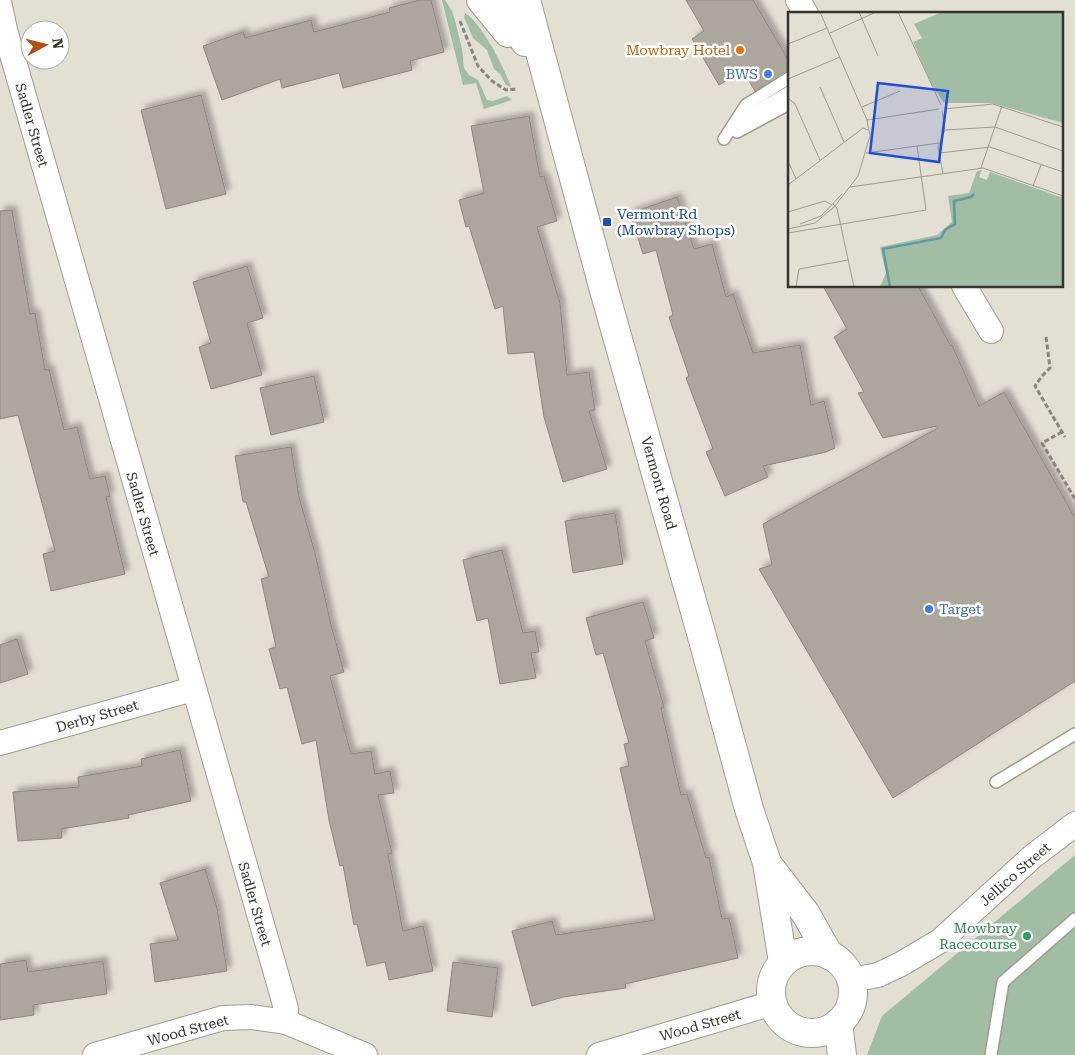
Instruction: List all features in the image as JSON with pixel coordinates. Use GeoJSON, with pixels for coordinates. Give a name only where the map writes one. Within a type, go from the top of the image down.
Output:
{"type":"FeatureCollection","features":[{"type":"Feature","properties":{"kind":"street"},"geometry":{"type":"LineString","coordinates":[[481,0],[505,29],[548,90]]}},
{"type":"Feature","properties":{"kind":"street","name":"Vermont Road"},"geometry":{"type":"LineString","coordinates":[[504,0],[548,90]]}},
{"type":"Feature","properties":{"kind":"street","name":"Vermont Road"},"geometry":{"type":"LineString","coordinates":[[526,0],[548,90],[749,809],[767,863],[783,962]]}},
{"type":"Feature","properties":{"kind":"street"},"geometry":{"type":"LineString","coordinates":[[798,0],[805,12]]}},
{"type":"Feature","properties":{"kind":"street","name":"Sadler Street"},"geometry":{"type":"LineString","coordinates":[[0,6],[5,30],[193,689],[282,994],[286,1009],[286,1022]]}},
{"type":"Feature","properties":{"kind":"street"},"geometry":{"type":"LineString","coordinates":[[965,288],[991,331]]}},
{"type":"Feature","properties":{"kind":"street","name":"Derby Street"},"geometry":{"type":"LineString","coordinates":[[0,743],[193,689]]}},
{"type":"Feature","properties":{"kind":"street","name":"Jellico Street"},"geometry":{"type":"LineString","coordinates":[[851,980],[878,975],[940,941],[1032,857],[1075,824]]}},
{"type":"Feature","properties":{"kind":"street","name":"Vermont Road"},"geometry":{"type":"LineString","coordinates":[[767,863],[806,914],[829,955],[840,962],[851,980]]}},
{"type":"Feature","properties":{"kind":"street"},"geometry":{"type":"LineString","coordinates":[[804,1043],[783,1021],[772,1003],[771,990],[774,977],[783,962],[799,952],[816,951],[829,955]]}},
{"type":"Feature","properties":{"kind":"street"},"geometry":{"type":"LineString","coordinates":[[804,1043],[806,1033],[820,1032],[833,1027],[847,1013],[852,1000],[853,986],[851,980]]}},
{"type":"Feature","properties":{"kind":"street","name":"Wood Street"},"geometry":{"type":"LineString","coordinates":[[599,1055],[772,1003]]}},
{"type":"Feature","properties":{"kind":"street","name":"Wood Street"},"geometry":{"type":"LineString","coordinates":[[95,1055],[132,1050],[223,1018],[252,1017],[286,1022],[365,1055]]}},
{"type":"Feature","properties":{"kind":"street"},"geometry":{"type":"LineString","coordinates":[[838,1023],[842,1055]]}},
{"type":"Feature","properties":{"kind":"lane"},"geometry":{"type":"LineString","coordinates":[[724,139],[746,105],[788,79]]}},
{"type":"Feature","properties":{"kind":"lane"},"geometry":{"type":"LineString","coordinates":[[724,139],[750,115],[788,93]]}},
{"type":"Feature","properties":{"kind":"lane"},"geometry":{"type":"LineString","coordinates":[[724,139],[788,105]]}},
{"type":"Feature","properties":{"kind":"lane"},"geometry":{"type":"LineString","coordinates":[[996,782],[1075,734]]}},
{"type":"Feature","properties":{"kind":"lane"},"geometry":{"type":"LineString","coordinates":[[991,1055],[1003,982],[1075,919]]}},
{"type":"Feature","properties":{"kind":"path"},"geometry":{"type":"LineString","coordinates":[[458,15],[478,66],[492,80],[506,90],[517,89]]}},
{"type":"Feature","properties":{"kind":"path"},"geometry":{"type":"LineString","coordinates":[[1046,338],[1050,368],[1035,386],[1064,437]]}},
{"type":"Feature","properties":{"kind":"path"},"geometry":{"type":"LineString","coordinates":[[1062,432],[1042,443],[1075,499]]}},
{"type":"Feature","properties":{"kind":"green space"},"geometry":{"type":"Polygon","coordinates":[[[442,0],[445,0],[452,11],[462,49],[464,68],[469,75],[478,80],[487,100],[493,101],[507,96],[512,100],[484,109],[476,83],[463,85],[442,0]]]}},
{"type":"Feature","properties":{"kind":"green space"},"geometry":{"type":"Polygon","coordinates":[[[465,13],[485,36],[504,69],[511,87],[506,85],[500,74],[494,69],[487,50],[473,38],[464,17],[465,13]]]}},
{"type":"Feature","properties":{"kind":"green space","name":"Mowbray Racecourse"},"geometry":{"type":"Polygon","coordinates":[[[1075,855],[1075,1055],[867,1055],[882,1016],[1075,855]]]}},
{"type":"Feature","properties":{"kind":"building"},"geometry":{"type":"Polygon","coordinates":[[[420,0],[431,0],[444,52],[410,61],[412,70],[343,88],[339,73],[282,88],[280,79],[222,100],[203,46],[243,32],[245,38],[311,20],[314,32],[390,12],[389,8],[420,0]]]}},
{"type":"Feature","properties":{"kind":"building","name":"Mowbray Hotel"},"geometry":{"type":"Polygon","coordinates":[[[686,0],[753,0],[788,59],[788,72],[755,91],[743,71],[719,85],[692,39],[704,31],[686,0]]]}},
{"type":"Feature","properties":{"kind":"building"},"geometry":{"type":"Polygon","coordinates":[[[201,95],[226,194],[166,209],[141,110],[201,95]]]}},
{"type":"Feature","properties":{"kind":"building"},"geometry":{"type":"Polygon","coordinates":[[[529,116],[540,177],[544,176],[557,221],[537,227],[560,303],[567,375],[589,372],[595,410],[589,411],[607,469],[563,482],[544,417],[534,352],[508,354],[503,306],[495,309],[469,226],[466,227],[459,200],[484,193],[471,126],[529,116]]]}},
{"type":"Feature","properties":{"kind":"building"},"geometry":{"type":"Polygon","coordinates":[[[677,197],[694,249],[712,244],[726,297],[733,294],[753,353],[800,345],[811,405],[824,401],[835,448],[826,452],[763,466],[768,477],[725,496],[706,452],[713,449],[686,378],[689,376],[669,317],[673,315],[656,250],[643,254],[630,213],[677,197]]]}},
{"type":"Feature","properties":{"kind":"building"},"geometry":{"type":"Polygon","coordinates":[[[12,210],[30,314],[35,313],[45,370],[49,369],[64,430],[77,427],[90,479],[105,476],[110,496],[106,497],[125,574],[51,591],[43,554],[55,551],[18,415],[0,419],[0,211],[12,210]]]}},
{"type":"Feature","properties":{"kind":"building"},"geometry":{"type":"Polygon","coordinates":[[[247,266],[263,318],[247,323],[262,375],[211,389],[199,347],[211,343],[193,282],[247,266]]]}},
{"type":"Feature","properties":{"kind":"building","name":"Target"},"geometry":{"type":"Polygon","coordinates":[[[824,288],[919,288],[952,345],[979,406],[1004,392],[1075,518],[1075,681],[893,798],[759,569],[772,565],[763,524],[938,428],[937,426],[883,438],[858,393],[864,392],[834,337],[847,329],[824,288]]]}},
{"type":"Feature","properties":{"kind":"building"},"geometry":{"type":"Polygon","coordinates":[[[314,376],[324,422],[271,435],[260,388],[314,376]]]}},
{"type":"Feature","properties":{"kind":"building"},"geometry":{"type":"Polygon","coordinates":[[[291,447],[299,497],[315,553],[331,625],[344,672],[330,676],[351,754],[371,751],[375,774],[390,771],[394,793],[378,795],[392,853],[388,854],[403,931],[423,926],[433,971],[389,980],[385,962],[367,966],[357,924],[354,925],[343,865],[340,866],[329,820],[316,740],[302,744],[287,687],[280,689],[269,649],[276,647],[261,579],[269,577],[246,502],[243,502],[235,456],[291,447]]]}},
{"type":"Feature","properties":{"kind":"building"},"geometry":{"type":"Polygon","coordinates":[[[615,513],[623,564],[573,573],[565,521],[615,513]]]}},
{"type":"Feature","properties":{"kind":"building"},"geometry":{"type":"Polygon","coordinates":[[[502,550],[523,633],[535,631],[539,652],[531,653],[536,678],[500,684],[488,618],[477,621],[463,560],[502,550]]]}},
{"type":"Feature","properties":{"kind":"building"},"geometry":{"type":"Polygon","coordinates":[[[643,602],[654,638],[645,641],[664,707],[661,708],[681,795],[687,794],[706,858],[709,857],[722,919],[729,918],[738,958],[625,984],[626,988],[563,997],[532,1006],[512,931],[552,921],[556,935],[655,920],[620,768],[629,766],[624,744],[629,743],[603,653],[596,655],[586,618],[643,602]]]}},
{"type":"Feature","properties":{"kind":"building"},"geometry":{"type":"Polygon","coordinates":[[[17,639],[28,674],[0,683],[0,645],[17,639]]]}},
{"type":"Feature","properties":{"kind":"building"},"geometry":{"type":"Polygon","coordinates":[[[180,750],[191,801],[128,815],[129,818],[61,829],[62,838],[18,841],[13,792],[79,787],[78,777],[142,766],[141,759],[180,750]]]}},
{"type":"Feature","properties":{"kind":"building"},"geometry":{"type":"Polygon","coordinates":[[[205,869],[217,908],[227,971],[155,982],[150,944],[178,940],[160,883],[205,869]]]}},
{"type":"Feature","properties":{"kind":"building"},"geometry":{"type":"Polygon","coordinates":[[[26,960],[28,972],[103,961],[107,994],[33,1005],[34,1015],[0,1020],[0,964],[26,960]]]}},
{"type":"Feature","properties":{"kind":"building"},"geometry":{"type":"Polygon","coordinates":[[[453,962],[498,968],[492,1017],[447,1011],[453,962]]]}},
{"type":"Feature","properties":{"kind":"place","name":"Mowbray Hotel"},"geometry":{"type":"Point","coordinates":[740,50]}},
{"type":"Feature","properties":{"kind":"place","name":"BWS"},"geometry":{"type":"Point","coordinates":[768,74]}},
{"type":"Feature","properties":{"kind":"place","name":"Vermont Rd (Mowbray Shops)"},"geometry":{"type":"Point","coordinates":[607,222]}},
{"type":"Feature","properties":{"kind":"place","name":"Target"},"geometry":{"type":"Point","coordinates":[929,609]}},
{"type":"Feature","properties":{"kind":"place","name":"Mowbray Racecourse"},"geometry":{"type":"Point","coordinates":[1027,936]}}]}
